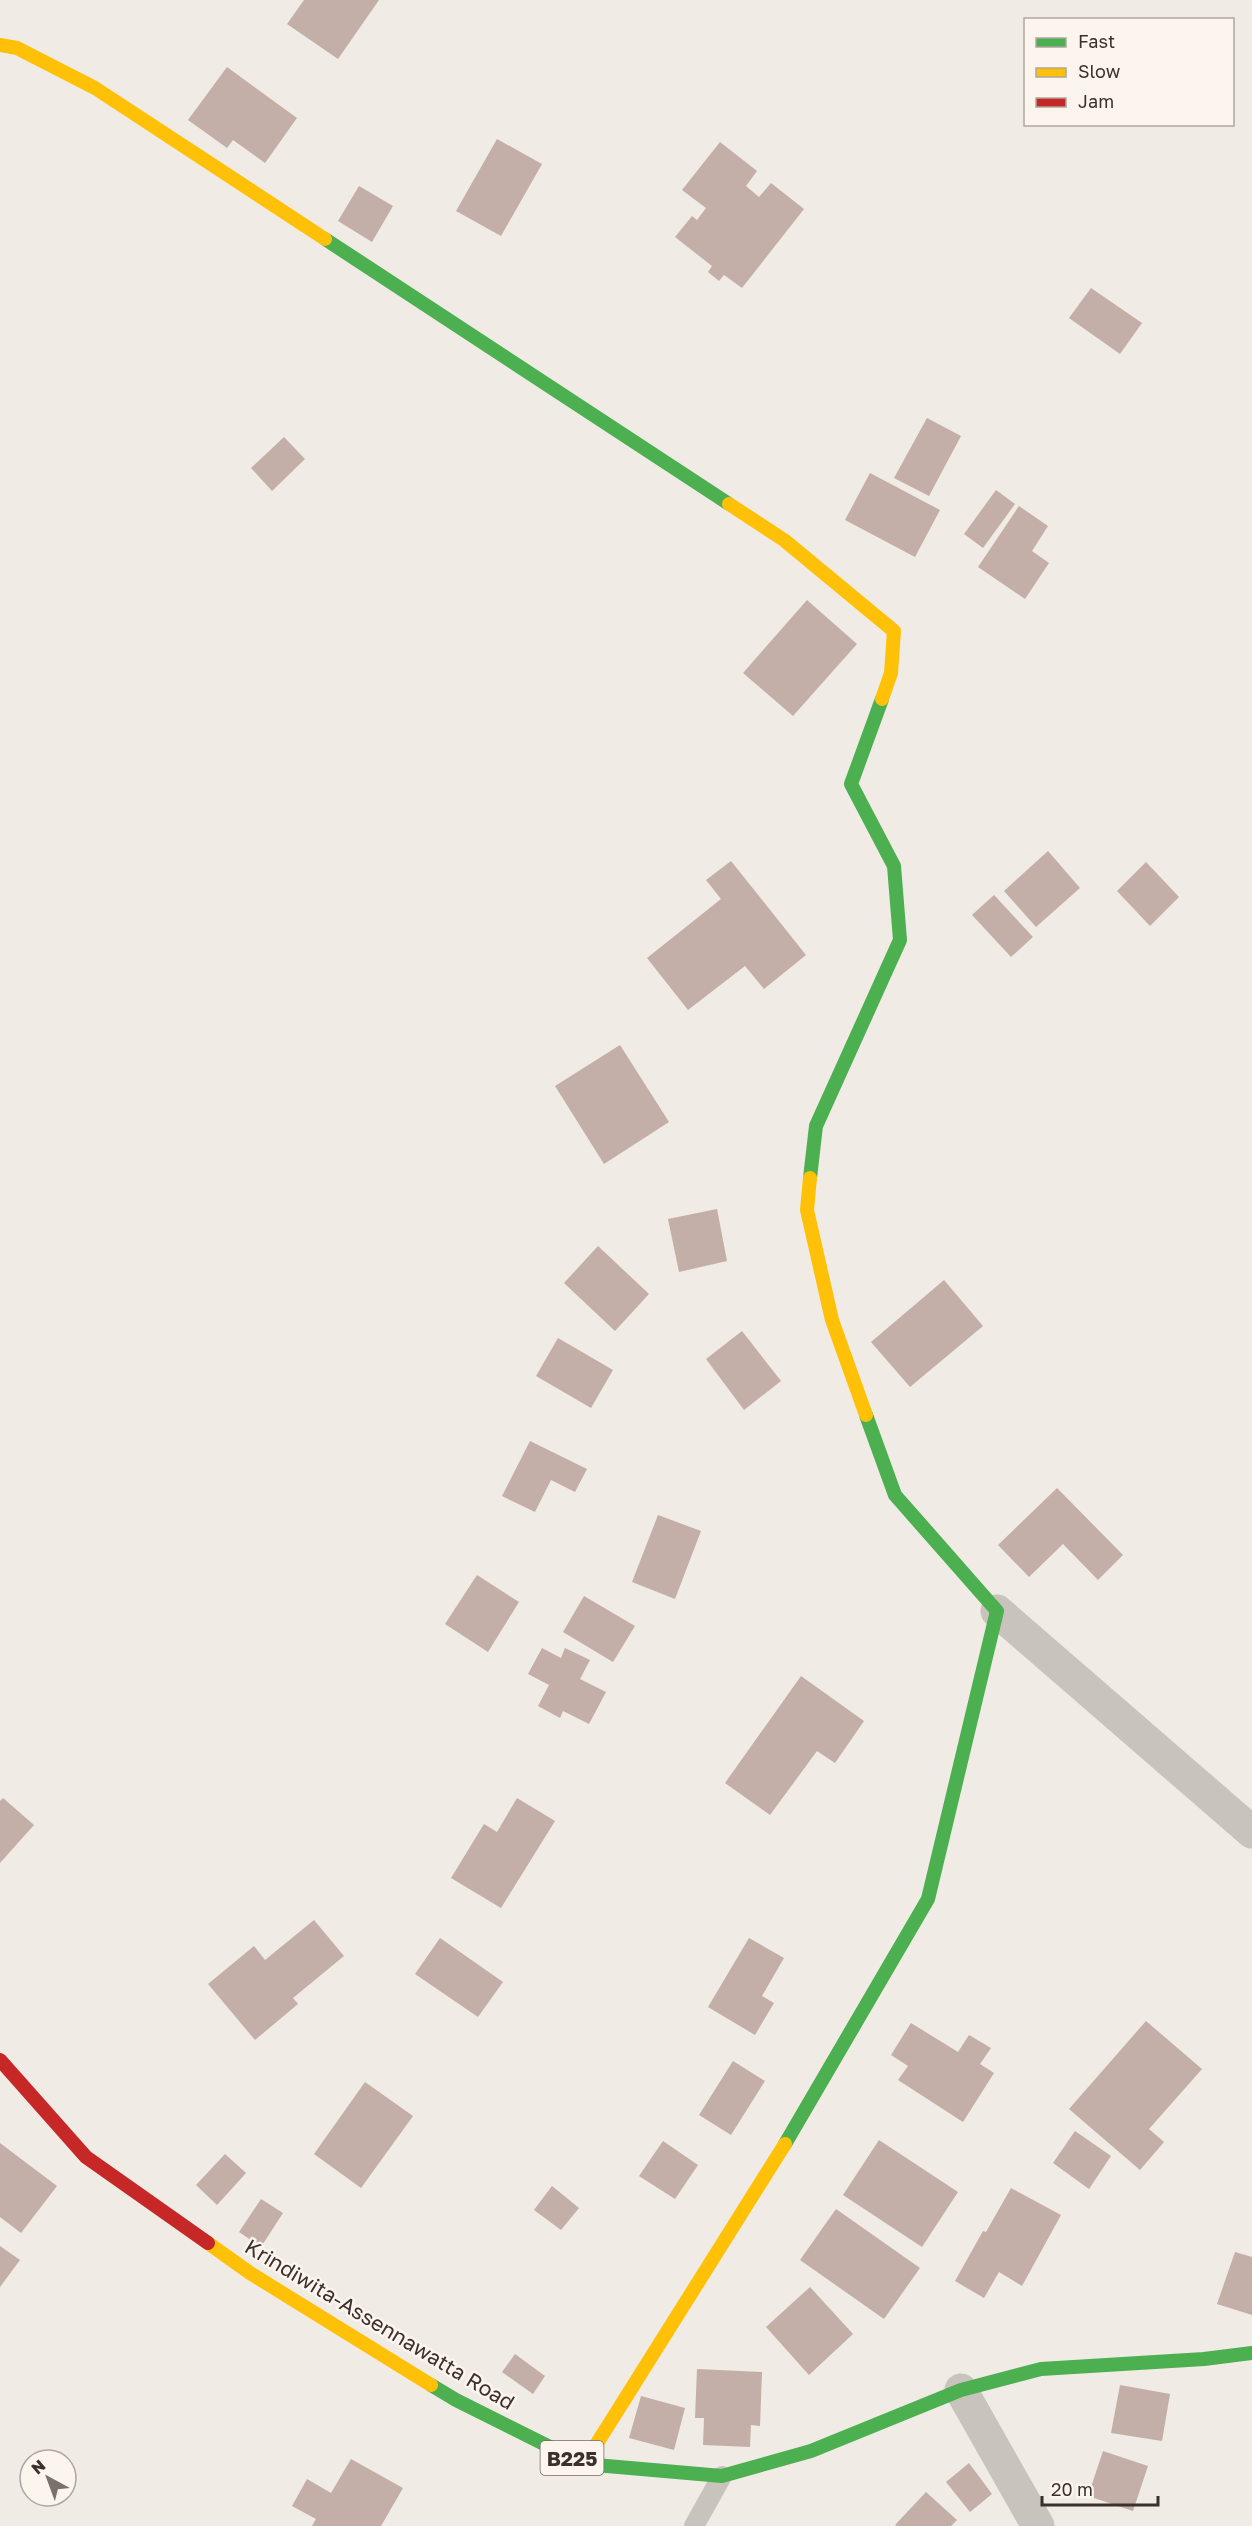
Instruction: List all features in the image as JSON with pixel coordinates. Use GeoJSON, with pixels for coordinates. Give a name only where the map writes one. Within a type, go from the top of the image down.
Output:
{"type":"FeatureCollection","features":[{"type":"Feature","properties":{"kind":"street"},"geometry":{"type":"LineString","coordinates":[[0,45],[17,48],[105,94],[784,540],[894,631],[891,673],[851,784],[894,866],[900,940],[816,1126],[807,1210],[832,1320],[895,1495],[997,1611],[1252,1832]]}},
{"type":"Feature","properties":{"kind":"street"},"geometry":{"type":"LineString","coordinates":[[584,2464],[762,2183],[928,1899],[997,1611]]}},
{"type":"Feature","properties":{"kind":"street","name":"Krindiwita-Assennawatta Road"},"geometry":{"type":"LineString","coordinates":[[2,2067],[86,2157],[250,2272],[456,2400],[584,2464],[722,2476],[811,2451],[961,2390],[1041,2369],[1204,2359],[1252,2353]]}},
{"type":"Feature","properties":{"kind":"street"},"geometry":{"type":"LineString","coordinates":[[961,2390],[1038,2526]]}},
{"type":"Feature","properties":{"kind":"lane"},"geometry":{"type":"LineString","coordinates":[[694,2526],[722,2476]]}},
{"type":"Feature","properties":{"kind":"building"},"geometry":{"type":"Polygon","coordinates":[[[304,0],[379,0],[338,59],[287,24],[304,0]]]}},
{"type":"Feature","properties":{"kind":"building"},"geometry":{"type":"Polygon","coordinates":[[[227,67],[297,118],[265,163],[233,140],[227,148],[188,120],[227,67]]]}},
{"type":"Feature","properties":{"kind":"building"},"geometry":{"type":"Polygon","coordinates":[[[497,139],[542,164],[501,236],[456,211],[497,139]]]}},
{"type":"Feature","properties":{"kind":"building"},"geometry":{"type":"Polygon","coordinates":[[[720,142],[757,171],[746,186],[759,197],[771,183],[804,209],[742,288],[724,275],[719,281],[708,272],[712,266],[675,237],[692,216],[697,220],[706,208],[682,190],[720,142]]]}},
{"type":"Feature","properties":{"kind":"building"},"geometry":{"type":"Polygon","coordinates":[[[359,186],[393,206],[372,242],[338,221],[359,186]]]}},
{"type":"Feature","properties":{"kind":"building"},"geometry":{"type":"Polygon","coordinates":[[[1091,288],[1142,323],[1120,354],[1069,318],[1091,288]]]}},
{"type":"Feature","properties":{"kind":"building"},"geometry":{"type":"Polygon","coordinates":[[[927,418],[961,436],[929,496],[894,478],[927,418]]]}},
{"type":"Feature","properties":{"kind":"building"},"geometry":{"type":"Polygon","coordinates":[[[284,437],[305,459],[272,491],[251,468],[284,437]]]}},
{"type":"Feature","properties":{"kind":"building"},"geometry":{"type":"Polygon","coordinates":[[[870,473],[940,510],[915,557],[845,520],[870,473]]]}},
{"type":"Feature","properties":{"kind":"building"},"geometry":{"type":"Polygon","coordinates":[[[996,490],[1015,504],[983,548],[964,534],[996,490]]]}},
{"type":"Feature","properties":{"kind":"building"},"geometry":{"type":"Polygon","coordinates":[[[1019,506],[1048,526],[1032,551],[1049,563],[1025,599],[978,567],[1019,506]]]}},
{"type":"Feature","properties":{"kind":"building"},"geometry":{"type":"Polygon","coordinates":[[[807,600],[857,644],[793,716],[743,673],[807,600]]]}},
{"type":"Feature","properties":{"kind":"building"},"geometry":{"type":"Polygon","coordinates":[[[1048,851],[1080,888],[1036,927],[1004,891],[1048,851]]]}},
{"type":"Feature","properties":{"kind":"building"},"geometry":{"type":"Polygon","coordinates":[[[731,861],[806,955],[764,989],[745,966],[688,1010],[647,958],[721,899],[706,880],[731,861]]]}},
{"type":"Feature","properties":{"kind":"building"},"geometry":{"type":"Polygon","coordinates":[[[1146,862],[1179,897],[1150,926],[1117,891],[1146,862]]]}},
{"type":"Feature","properties":{"kind":"building"},"geometry":{"type":"Polygon","coordinates":[[[994,895],[1033,937],[1011,957],[972,915],[994,895]]]}},
{"type":"Feature","properties":{"kind":"building"},"geometry":{"type":"Polygon","coordinates":[[[620,1045],[669,1122],[604,1164],[555,1086],[620,1045]]]}},
{"type":"Feature","properties":{"kind":"building"},"geometry":{"type":"Polygon","coordinates":[[[717,1209],[727,1261],[679,1272],[668,1219],[717,1209]]]}},
{"type":"Feature","properties":{"kind":"building"},"geometry":{"type":"Polygon","coordinates":[[[598,1246],[649,1294],[615,1331],[564,1283],[598,1246]]]}},
{"type":"Feature","properties":{"kind":"building"},"geometry":{"type":"Polygon","coordinates":[[[944,1280],[983,1326],[910,1387],[871,1342],[944,1280]]]}},
{"type":"Feature","properties":{"kind":"building"},"geometry":{"type":"Polygon","coordinates":[[[742,1331],[781,1381],[744,1410],[706,1359],[742,1331]]]}},
{"type":"Feature","properties":{"kind":"building"},"geometry":{"type":"Polygon","coordinates":[[[558,1338],[613,1370],[591,1408],[536,1376],[558,1338]]]}},
{"type":"Feature","properties":{"kind":"building"},"geometry":{"type":"Polygon","coordinates":[[[530,1441],[587,1469],[575,1492],[551,1480],[535,1512],[502,1496],[530,1441]]]}},
{"type":"Feature","properties":{"kind":"building"},"geometry":{"type":"Polygon","coordinates":[[[1057,1488],[1123,1555],[1098,1580],[1063,1544],[1029,1577],[998,1545],[1057,1488]]]}},
{"type":"Feature","properties":{"kind":"building"},"geometry":{"type":"Polygon","coordinates":[[[658,1515],[701,1531],[675,1599],[632,1582],[658,1515]]]}},
{"type":"Feature","properties":{"kind":"building"},"geometry":{"type":"Polygon","coordinates":[[[477,1575],[519,1602],[488,1652],[445,1624],[477,1575]]]}},
{"type":"Feature","properties":{"kind":"building"},"geometry":{"type":"Polygon","coordinates":[[[584,1596],[635,1626],[613,1662],[563,1632],[584,1596]]]}},
{"type":"Feature","properties":{"kind":"building"},"geometry":{"type":"Polygon","coordinates":[[[542,1648],[561,1658],[565,1648],[590,1660],[580,1679],[606,1692],[589,1724],[563,1711],[560,1718],[538,1706],[549,1685],[528,1674],[542,1648]]]}},
{"type":"Feature","properties":{"kind":"building"},"geometry":{"type":"Polygon","coordinates":[[[801,1676],[864,1721],[835,1763],[817,1751],[770,1815],[725,1783],[801,1676]]]}},
{"type":"Feature","properties":{"kind":"building"},"geometry":{"type":"Polygon","coordinates":[[[3,1798],[34,1825],[0,1863],[0,1801],[3,1798]]]}},
{"type":"Feature","properties":{"kind":"building"},"geometry":{"type":"Polygon","coordinates":[[[517,1798],[555,1821],[501,1908],[451,1878],[484,1824],[497,1832],[517,1798]]]}},
{"type":"Feature","properties":{"kind":"building"},"geometry":{"type":"Polygon","coordinates":[[[314,1920],[344,1956],[293,1998],[298,2004],[255,2040],[208,1984],[254,1946],[265,1960],[314,1920]]]}},
{"type":"Feature","properties":{"kind":"building"},"geometry":{"type":"Polygon","coordinates":[[[440,1938],[503,1982],[478,2017],[415,1974],[440,1938]]]}},
{"type":"Feature","properties":{"kind":"building"},"geometry":{"type":"Polygon","coordinates":[[[749,1938],[784,1958],[762,1996],[774,2003],[755,2035],[708,2007],[749,1938]]]}},
{"type":"Feature","properties":{"kind":"building"},"geometry":{"type":"Polygon","coordinates":[[[1146,2021],[1202,2069],[1149,2129],[1164,2142],[1140,2170],[1069,2109],[1146,2021]]]}},
{"type":"Feature","properties":{"kind":"building"},"geometry":{"type":"Polygon","coordinates":[[[911,2023],[958,2052],[969,2035],[991,2048],[980,2064],[994,2073],[963,2122],[898,2080],[908,2066],[891,2055],[911,2023]]]}},
{"type":"Feature","properties":{"kind":"building"},"geometry":{"type":"Polygon","coordinates":[[[733,2061],[765,2081],[731,2135],[699,2115],[733,2061]]]}},
{"type":"Feature","properties":{"kind":"building"},"geometry":{"type":"Polygon","coordinates":[[[365,2082],[413,2116],[361,2188],[314,2154],[365,2082]]]}},
{"type":"Feature","properties":{"kind":"building"},"geometry":{"type":"Polygon","coordinates":[[[1075,2131],[1111,2156],[1089,2189],[1053,2163],[1075,2131]]]}},
{"type":"Feature","properties":{"kind":"building"},"geometry":{"type":"Polygon","coordinates":[[[879,2140],[958,2192],[922,2247],[843,2195],[879,2140]]]}},
{"type":"Feature","properties":{"kind":"building"},"geometry":{"type":"Polygon","coordinates":[[[663,2141],[698,2165],[675,2199],[639,2176],[663,2141]]]}},
{"type":"Feature","properties":{"kind":"building"},"geometry":{"type":"Polygon","coordinates":[[[0,2143],[57,2186],[21,2233],[0,2217],[0,2143]]]}},
{"type":"Feature","properties":{"kind":"building"},"geometry":{"type":"Polygon","coordinates":[[[225,2154],[246,2173],[217,2205],[196,2185],[225,2154]]]}},
{"type":"Feature","properties":{"kind":"building"},"geometry":{"type":"Polygon","coordinates":[[[552,2186],[579,2208],[561,2230],[534,2210],[552,2186]]]}},
{"type":"Feature","properties":{"kind":"building"},"geometry":{"type":"Polygon","coordinates":[[[1011,2188],[1061,2215],[1022,2286],[999,2272],[984,2298],[955,2281],[983,2231],[986,2232],[1011,2188]]]}},
{"type":"Feature","properties":{"kind":"building"},"geometry":{"type":"Polygon","coordinates":[[[261,2199],[283,2213],[261,2247],[239,2232],[261,2199]]]}},
{"type":"Feature","properties":{"kind":"building"},"geometry":{"type":"Polygon","coordinates":[[[836,2209],[920,2268],[884,2319],[800,2260],[836,2209]]]}},
{"type":"Feature","properties":{"kind":"building"},"geometry":{"type":"Polygon","coordinates":[[[0,2246],[20,2260],[0,2287],[0,2246]]]}},
{"type":"Feature","properties":{"kind":"building"},"geometry":{"type":"Polygon","coordinates":[[[1235,2252],[1252,2257],[1252,2315],[1217,2304],[1235,2252]]]}},
{"type":"Feature","properties":{"kind":"building"},"geometry":{"type":"Polygon","coordinates":[[[810,2287],[853,2334],[809,2375],[766,2327],[810,2287]]]}},
{"type":"Feature","properties":{"kind":"building"},"geometry":{"type":"Polygon","coordinates":[[[515,2354],[545,2376],[533,2394],[502,2372],[515,2354]]]}},
{"type":"Feature","properties":{"kind":"building"},"geometry":{"type":"Polygon","coordinates":[[[697,2369],[762,2372],[760,2426],[751,2425],[750,2447],[703,2445],[704,2418],[695,2418],[697,2369]]]}},
{"type":"Feature","properties":{"kind":"building"},"geometry":{"type":"Polygon","coordinates":[[[1120,2385],[1170,2394],[1162,2441],[1111,2433],[1120,2385]]]}},
{"type":"Feature","properties":{"kind":"building"},"geometry":{"type":"Polygon","coordinates":[[[641,2396],[685,2408],[674,2450],[629,2438],[641,2396]]]}},
{"type":"Feature","properties":{"kind":"building"},"geometry":{"type":"Polygon","coordinates":[[[1103,2451],[1148,2466],[1133,2511],[1088,2496],[1103,2451]]]}},
{"type":"Feature","properties":{"kind":"building"},"geometry":{"type":"Polygon","coordinates":[[[351,2459],[403,2488],[381,2526],[312,2526],[316,2519],[292,2506],[307,2479],[331,2493],[351,2459]]]}},
{"type":"Feature","properties":{"kind":"building"},"geometry":{"type":"Polygon","coordinates":[[[969,2463],[992,2494],[970,2512],[946,2482],[969,2463]]]}},
{"type":"Feature","properties":{"kind":"building"},"geometry":{"type":"Polygon","coordinates":[[[926,2492],[957,2520],[951,2526],[895,2525],[926,2492]]]}},
{"type":"Feature","properties":{"kind":"traffic: fast"},"geometry":{"type":"LineString","coordinates":[[325,239],[729,504]]}},
{"type":"Feature","properties":{"kind":"traffic: fast"},"geometry":{"type":"LineString","coordinates":[[810,1178],[816,1126],[900,940],[894,866],[851,784],[882,699]]}},
{"type":"Feature","properties":{"kind":"traffic: fast"},"geometry":{"type":"LineString","coordinates":[[785,2144],[928,1899],[997,1611],[895,1495],[866,1415]]}},
{"type":"Feature","properties":{"kind":"traffic: fast"},"geometry":{"type":"LineString","coordinates":[[431,2385],[456,2400],[584,2464],[722,2476],[811,2451],[961,2390],[1041,2369],[1204,2359],[1252,2353]]}},
{"type":"Feature","properties":{"kind":"traffic: slow"},"geometry":{"type":"LineString","coordinates":[[0,45],[17,48],[95,88],[325,239]]}},
{"type":"Feature","properties":{"kind":"traffic: slow"},"geometry":{"type":"LineString","coordinates":[[729,504],[784,540],[894,631],[891,673],[882,699]]}},
{"type":"Feature","properties":{"kind":"traffic: slow"},"geometry":{"type":"LineString","coordinates":[[810,1178],[807,1210],[832,1320],[866,1415]]}},
{"type":"Feature","properties":{"kind":"traffic: slow"},"geometry":{"type":"LineString","coordinates":[[584,2464],[785,2144]]}},
{"type":"Feature","properties":{"kind":"traffic: slow"},"geometry":{"type":"LineString","coordinates":[[208,2243],[250,2273],[431,2385]]}},
{"type":"Feature","properties":{"kind":"traffic: jam"},"geometry":{"type":"LineString","coordinates":[[0,2060],[86,2157],[208,2243]]}}]}
